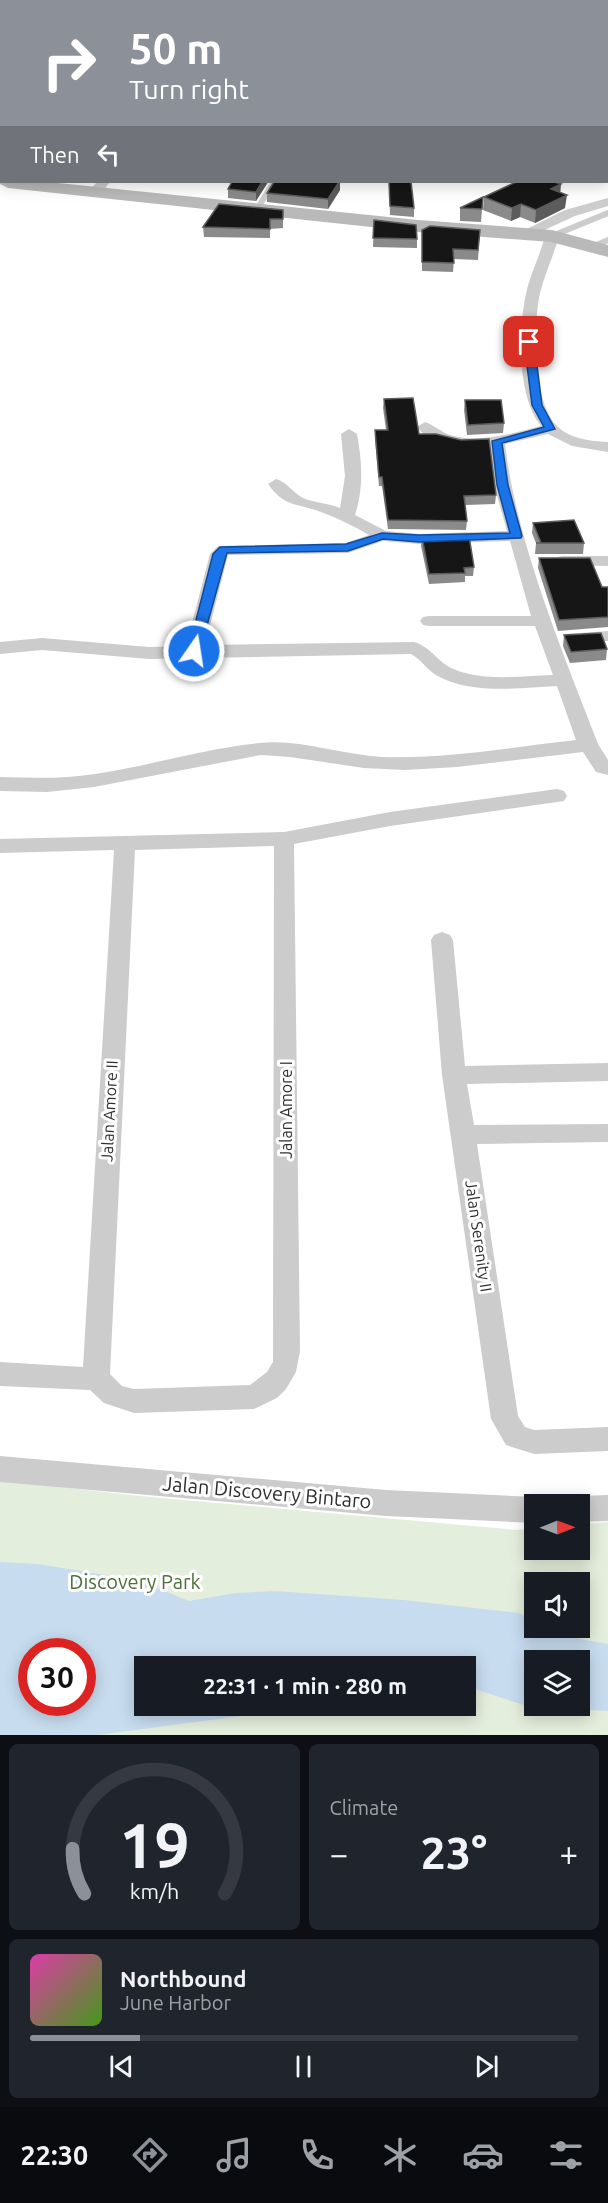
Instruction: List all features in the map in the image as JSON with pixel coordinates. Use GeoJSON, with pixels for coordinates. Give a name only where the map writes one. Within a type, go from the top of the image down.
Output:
{"type":"FeatureCollection","features":[{"type":"Feature","properties":{"kind":"street"},"geometry":{"type":"LineString","coordinates":[[26,183],[99,187],[413,229],[552,236],[603,246]]}},
{"type":"Feature","properties":{"kind":"street"},"geometry":{"type":"LineString","coordinates":[[524,234],[570,213],[608,202]]}},
{"type":"Feature","properties":{"kind":"street"},"geometry":{"type":"LineString","coordinates":[[552,236],[534,291],[528,324],[530,359],[537,405],[550,429],[567,440],[608,447]]}},
{"type":"Feature","properties":{"kind":"street"},"geometry":{"type":"LineString","coordinates":[[425,428],[437,438],[453,442],[497,441],[550,429]]}},
{"type":"Feature","properties":{"kind":"street"},"geometry":{"type":"LineString","coordinates":[[345,518],[352,501],[354,465],[349,434]]}},
{"type":"Feature","properties":{"kind":"street"},"geometry":{"type":"LineString","coordinates":[[497,441],[502,485],[523,561],[546,630],[588,745],[603,766],[608,769]]}},
{"type":"Feature","properties":{"kind":"street"},"geometry":{"type":"LineString","coordinates":[[276,484],[292,498],[302,503],[324,507],[382,536]]}},
{"type":"Feature","properties":{"kind":"street"},"geometry":{"type":"LineString","coordinates":[[194,651],[219,554],[224,550],[348,548],[382,536],[419,539],[517,536]]}},
{"type":"Feature","properties":{"kind":"street"},"geometry":{"type":"LineString","coordinates":[[523,561],[608,561]]}},
{"type":"Feature","properties":{"kind":"street"},"geometry":{"type":"LineString","coordinates":[[429,621],[608,636]]}},
{"type":"Feature","properties":{"kind":"street"},"geometry":{"type":"LineString","coordinates":[[0,648],[42,644],[149,653],[414,648],[421,650],[443,672],[453,676],[481,680],[563,680]]}},
{"type":"Feature","properties":{"kind":"street"},"geometry":{"type":"LineString","coordinates":[[0,784],[47,785],[94,781],[261,749],[277,748],[341,760],[409,764],[588,745]]}},
{"type":"Feature","properties":{"kind":"street"},"geometry":{"type":"LineString","coordinates":[[0,846],[284,839],[390,819],[557,796]]}},
{"type":"Feature","properties":{"kind":"street","name":"Jalan Amore I"},"geometry":{"type":"LineString","coordinates":[[96,1379],[114,1395],[134,1401],[254,1397],[270,1390],[281,1379],[286,1367],[284,839]]}},
{"type":"Feature","properties":{"kind":"street","name":"Jalan Amore II"},"geometry":{"type":"LineString","coordinates":[[96,1379],[97,1325],[125,842]]}},
{"type":"Feature","properties":{"kind":"street","name":"Jalan Serenity II"},"geometry":{"type":"LineString","coordinates":[[442,940],[454,1075],[508,1427],[516,1436],[534,1442],[608,1438]]}},
{"type":"Feature","properties":{"kind":"street"},"geometry":{"type":"LineString","coordinates":[[454,1075],[608,1072]]}},
{"type":"Feature","properties":{"kind":"street"},"geometry":{"type":"LineString","coordinates":[[464,1135],[608,1133]]}},
{"type":"Feature","properties":{"kind":"street"},"geometry":{"type":"LineString","coordinates":[[0,1377],[96,1379]]}},
{"type":"Feature","properties":{"kind":"street","name":"Jalan Discovery Bintaro"},"geometry":{"type":"LineString","coordinates":[[0,1469],[386,1503],[524,1510]]}},
{"type":"Feature","properties":{"kind":"street"},"geometry":{"type":"LineString","coordinates":[[590,1509],[608,1508]]}},
{"type":"Feature","properties":{"kind":"lane"},"geometry":{"type":"LineString","coordinates":[[257,209],[273,183]]}},
{"type":"Feature","properties":{"kind":"lane"},"geometry":{"type":"LineString","coordinates":[[552,236],[608,213]]}},
{"type":"Feature","properties":{"kind":"green space","name":"Discovery Park"},"geometry":{"type":"Polygon","coordinates":[[[0,1480],[140,1496],[524,1529],[524,1560],[590,1560],[590,1523],[608,1522],[608,1735],[0,1735],[0,1480]]]}},
{"type":"Feature","properties":{"kind":"water"},"geometry":{"type":"Polygon","coordinates":[[[0,1562],[38,1564],[137,1580],[189,1601],[235,1593],[275,1591],[404,1600],[519,1613],[524,1615],[524,1638],[577,1638],[608,1644],[608,1711],[590,1710],[590,1650],[524,1650],[524,1705],[476,1690],[476,1656],[134,1656],[134,1716],[240,1716],[98,1735],[0,1735],[0,1562]]]}},
{"type":"Feature","properties":{"kind":"building"},"geometry":{"type":"Polygon","coordinates":[[[231,183],[261,183],[256,192],[228,189],[231,183]]]}},
{"type":"Feature","properties":{"kind":"building"},"geometry":{"type":"Polygon","coordinates":[[[273,183],[338,183],[328,199],[267,193],[273,183]]]}},
{"type":"Feature","properties":{"kind":"building"},"geometry":{"type":"Polygon","coordinates":[[[389,183],[411,183],[414,208],[390,206],[389,183]]]}},
{"type":"Feature","properties":{"kind":"building"},"geometry":{"type":"Polygon","coordinates":[[[514,183],[558,183],[561,184],[551,189],[567,195],[536,210],[521,204],[512,208],[484,197],[514,183]]]}},
{"type":"Feature","properties":{"kind":"building"},"geometry":{"type":"Polygon","coordinates":[[[483,197],[482,209],[460,208],[483,197]]]}},
{"type":"Feature","properties":{"kind":"building"},"geometry":{"type":"Polygon","coordinates":[[[219,204],[283,210],[283,219],[270,219],[270,229],[203,227],[219,204]]]}},
{"type":"Feature","properties":{"kind":"building"},"geometry":{"type":"Polygon","coordinates":[[[374,220],[416,225],[417,239],[373,238],[374,220]]]}},
{"type":"Feature","properties":{"kind":"building"},"geometry":{"type":"Polygon","coordinates":[[[430,226],[480,230],[478,250],[453,249],[454,263],[422,262],[422,230],[430,226]]]}},
{"type":"Feature","properties":{"kind":"building"},"geometry":{"type":"Polygon","coordinates":[[[413,398],[419,434],[436,434],[461,440],[489,439],[496,495],[464,496],[467,521],[388,520],[382,477],[379,477],[375,430],[388,430],[384,399],[413,398]]]}},
{"type":"Feature","properties":{"kind":"building"},"geometry":{"type":"Polygon","coordinates":[[[465,400],[501,400],[504,423],[468,425],[465,400]]]}},
{"type":"Feature","properties":{"kind":"building"},"geometry":{"type":"Polygon","coordinates":[[[574,520],[584,543],[541,543],[533,523],[574,520]]]}},
{"type":"Feature","properties":{"kind":"building"},"geometry":{"type":"Polygon","coordinates":[[[469,536],[474,567],[464,568],[465,573],[429,574],[422,537],[469,536]]]}},
{"type":"Feature","properties":{"kind":"building"},"geometry":{"type":"Polygon","coordinates":[[[539,558],[590,558],[602,587],[608,587],[608,617],[559,620],[539,558]]]}},
{"type":"Feature","properties":{"kind":"building"},"geometry":{"type":"Polygon","coordinates":[[[601,633],[607,649],[571,652],[564,635],[601,633]]]}},
{"type":"Feature","properties":{"kind":"route"},"geometry":{"type":"LineString","coordinates":[[194,651],[219,554],[224,550],[348,548],[382,536],[419,539],[517,536],[502,485],[497,441],[550,429],[537,405],[529,342]]}}]}
